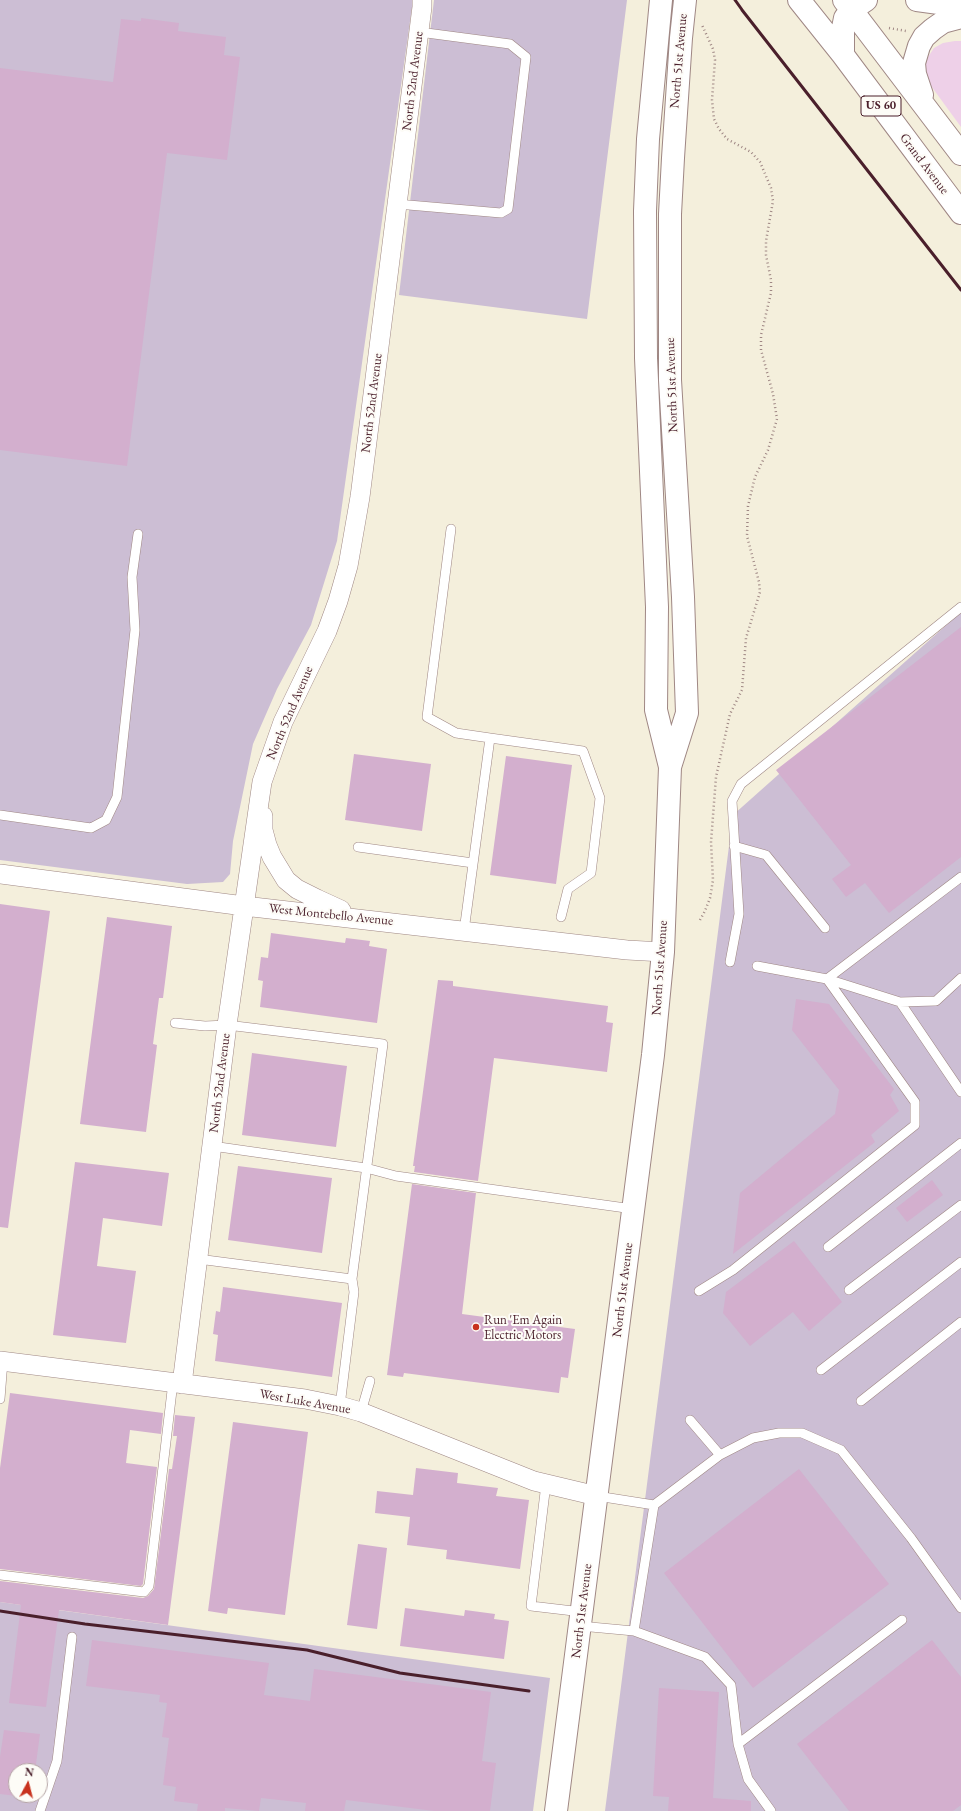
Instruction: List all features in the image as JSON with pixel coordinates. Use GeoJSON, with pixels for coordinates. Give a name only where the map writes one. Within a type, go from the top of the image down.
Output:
{"type":"FeatureCollection","features":[{"type":"Feature","properties":{"kind":"main road","name":"North 51st Avenue"},"geometry":{"type":"LineString","coordinates":[[661,0],[648,139],[645,211],[646,358],[657,607],[656,710],[670,767]]}},
{"type":"Feature","properties":{"kind":"main road","name":"North 51st Avenue"},"geometry":{"type":"LineString","coordinates":[[556,1811],[654,1054],[663,952],[670,767],[687,713],[683,597],[670,372],[670,214],[681,38],[685,0]]}},
{"type":"Feature","properties":{"kind":"main road","name":"Grand Avenue"},"geometry":{"type":"LineString","coordinates":[[799,0],[843,55],[961,213]]}},
{"type":"Feature","properties":{"kind":"main road"},"geometry":{"type":"LineString","coordinates":[[917,0],[961,6]]}},
{"type":"Feature","properties":{"kind":"main road"},"geometry":{"type":"LineString","coordinates":[[843,55],[843,28],[845,18],[853,3]]}},
{"type":"Feature","properties":{"kind":"main road","name":"US 60"},"geometry":{"type":"LineString","coordinates":[[853,3],[961,154]]}},
{"type":"Feature","properties":{"kind":"main road"},"geometry":{"type":"LineString","coordinates":[[929,111],[915,74],[914,63],[919,46],[924,37],[943,22],[961,17]]}},
{"type":"Feature","properties":{"kind":"street","name":"North 52nd Avenue"},"geometry":{"type":"LineString","coordinates":[[177,1383],[198,1259],[227,1025],[262,782],[284,722],[327,630],[338,601],[348,566],[360,497],[423,2]]}},
{"type":"Feature","properties":{"kind":"street","name":"North 52nd Avenue"},"geometry":{"type":"LineString","coordinates":[[262,782],[263,830],[272,858],[286,880],[297,889],[316,900],[360,918]]}},
{"type":"Feature","properties":{"kind":"street","name":"West Montebello Avenue"},"geometry":{"type":"LineString","coordinates":[[0,874],[244,906],[360,918],[628,950],[663,952]]}},
{"type":"Feature","properties":{"kind":"street","name":"West Luke Avenue"},"geometry":{"type":"LineString","coordinates":[[2,1361],[305,1399],[340,1406],[361,1412],[534,1481],[597,1496]]}},
{"type":"Feature","properties":{"kind":"lane"},"geometry":{"type":"LineString","coordinates":[[397,204],[501,214],[508,209],[526,57],[510,44],[419,32]]}},
{"type":"Feature","properties":{"kind":"lane"},"geometry":{"type":"LineString","coordinates":[[451,529],[428,717],[456,733],[582,751],[600,798],[591,873],[568,889],[560,917]]}},
{"type":"Feature","properties":{"kind":"lane"},"geometry":{"type":"LineString","coordinates":[[0,815],[91,828],[106,820],[117,797],[134,630],[132,577],[138,534]]}},
{"type":"Feature","properties":{"kind":"lane"},"geometry":{"type":"LineString","coordinates":[[730,962],[739,914],[732,801],[741,784],[961,607]]}},
{"type":"Feature","properties":{"kind":"lane"},"geometry":{"type":"LineString","coordinates":[[464,931],[490,738]]}},
{"type":"Feature","properties":{"kind":"lane"},"geometry":{"type":"LineString","coordinates":[[734,846],[766,855],[825,928]]}},
{"type":"Feature","properties":{"kind":"lane"},"geometry":{"type":"LineString","coordinates":[[358,847],[473,863]]}},
{"type":"Feature","properties":{"kind":"lane"},"geometry":{"type":"LineString","coordinates":[[827,979],[961,876]]}},
{"type":"Feature","properties":{"kind":"lane"},"geometry":{"type":"LineString","coordinates":[[758,966],[827,979],[900,1002],[936,1001],[961,978]]}},
{"type":"Feature","properties":{"kind":"lane"},"geometry":{"type":"LineString","coordinates":[[699,1291],[733,1270],[915,1124],[915,1102],[827,979]]}},
{"type":"Feature","properties":{"kind":"lane"},"geometry":{"type":"LineString","coordinates":[[900,1002],[961,1092]]}},
{"type":"Feature","properties":{"kind":"lane"},"geometry":{"type":"LineString","coordinates":[[175,1023],[205,1026],[227,1025],[383,1044],[352,1279],[354,1292],[340,1406]]}},
{"type":"Feature","properties":{"kind":"lane"},"geometry":{"type":"LineString","coordinates":[[828,1247],[961,1144]]}},
{"type":"Feature","properties":{"kind":"lane"},"geometry":{"type":"LineString","coordinates":[[212,1146],[366,1168],[396,1176],[633,1209]]}},
{"type":"Feature","properties":{"kind":"lane"},"geometry":{"type":"LineString","coordinates":[[850,1290],[961,1205]]}},
{"type":"Feature","properties":{"kind":"lane"},"geometry":{"type":"LineString","coordinates":[[198,1259],[352,1279]]}},
{"type":"Feature","properties":{"kind":"lane"},"geometry":{"type":"LineString","coordinates":[[821,1370],[961,1262]]}},
{"type":"Feature","properties":{"kind":"lane"},"geometry":{"type":"LineString","coordinates":[[861,1401],[961,1322]]}},
{"type":"Feature","properties":{"kind":"lane"},"geometry":{"type":"LineString","coordinates":[[0,1399],[2,1361]]}},
{"type":"Feature","properties":{"kind":"lane"},"geometry":{"type":"LineString","coordinates":[[361,1412],[370,1381]]}},
{"type":"Feature","properties":{"kind":"lane"},"geometry":{"type":"LineString","coordinates":[[0,1575],[144,1592],[149,1586],[177,1383]]}},
{"type":"Feature","properties":{"kind":"lane"},"geometry":{"type":"LineString","coordinates":[[690,1420],[720,1455]]}},
{"type":"Feature","properties":{"kind":"lane"},"geometry":{"type":"LineString","coordinates":[[634,1631],[654,1505],[720,1455],[753,1438],[779,1433],[802,1433],[842,1450],[911,1538],[961,1608]]}},
{"type":"Feature","properties":{"kind":"lane"},"geometry":{"type":"LineString","coordinates":[[546,1484],[531,1606],[634,1631],[705,1657],[731,1685],[738,1744],[748,1779],[771,1811]]}},
{"type":"Feature","properties":{"kind":"lane"},"geometry":{"type":"LineString","coordinates":[[597,1496],[654,1505]]}},
{"type":"Feature","properties":{"kind":"lane"},"geometry":{"type":"LineString","coordinates":[[738,1744],[902,1620]]}},
{"type":"Feature","properties":{"kind":"lane"},"geometry":{"type":"LineString","coordinates":[[40,1811],[57,1761],[72,1637]]}},
{"type":"Feature","properties":{"kind":"path"},"geometry":{"type":"LineString","coordinates":[[700,920],[710,898],[712,880],[711,842],[716,777],[730,714],[742,690],[746,638],[760,592],[759,582],[747,536],[748,506],[755,477],[768,450],[777,419],[773,394],[761,350],[761,335],[771,293],[770,267],[766,255],[766,241],[773,201],[772,188],[760,162],[751,152],[727,139],[719,129],[714,119],[712,100],[715,60],[713,49],[702,24]]}},
{"type":"Feature","properties":{"kind":"path"},"geometry":{"type":"LineString","coordinates":[[885,28],[909,31]]}},
{"type":"Feature","properties":{"kind":"shaded area"},"geometry":{"type":"Polygon","coordinates":[[[0,0],[413,0],[337,541],[311,625],[277,689],[253,744],[233,841],[230,874],[223,882],[187,884],[0,860],[0,0]]]}},
{"type":"Feature","properties":{"kind":"shaded area"},"geometry":{"type":"Polygon","coordinates":[[[434,0],[627,0],[587,319],[399,295],[434,0]]]}},
{"type":"Feature","properties":{"kind":"shaded area"},"geometry":{"type":"Polygon","coordinates":[[[961,41],[961,127],[926,79],[925,67],[928,57],[934,48],[943,43],[961,41]]]}},
{"type":"Feature","properties":{"kind":"shaded area"},"geometry":{"type":"Polygon","coordinates":[[[961,612],[961,1811],[605,1811],[733,815],[961,612]]]}},
{"type":"Feature","properties":{"kind":"shaded area"},"geometry":{"type":"Polygon","coordinates":[[[0,1602],[550,1678],[533,1811],[0,1811],[0,1602]]]}},
{"type":"Feature","properties":{"kind":"building"},"geometry":{"type":"Polygon","coordinates":[[[141,18],[179,23],[178,31],[226,37],[224,55],[240,57],[227,160],[167,153],[127,466],[0,450],[0,68],[113,82],[121,19],[141,21],[141,18]]]}},
{"type":"Feature","properties":{"kind":"building"},"geometry":{"type":"Polygon","coordinates":[[[961,627],[961,857],[889,913],[865,883],[846,897],[832,879],[851,865],[776,770],[961,627]]]}},
{"type":"Feature","properties":{"kind":"building"},"geometry":{"type":"Polygon","coordinates":[[[354,754],[431,764],[422,831],[345,820],[354,754]]]}},
{"type":"Feature","properties":{"kind":"building"},"geometry":{"type":"Polygon","coordinates":[[[506,756],[572,765],[556,884],[490,875],[506,756]]]}},
{"type":"Feature","properties":{"kind":"building"},"geometry":{"type":"Polygon","coordinates":[[[0,904],[50,911],[8,1228],[0,1227],[0,904]]]}},
{"type":"Feature","properties":{"kind":"building"},"geometry":{"type":"Polygon","coordinates":[[[107,917],[172,926],[163,998],[159,998],[153,1044],[157,1045],[146,1132],[80,1124],[107,917]]]}},
{"type":"Feature","properties":{"kind":"building"},"geometry":{"type":"Polygon","coordinates":[[[271,933],[345,943],[346,938],[370,941],[369,946],[387,949],[377,1023],[260,1007],[263,981],[258,980],[261,957],[268,958],[271,933]]]}},
{"type":"Feature","properties":{"kind":"building"},"geometry":{"type":"Polygon","coordinates":[[[438,980],[453,981],[453,986],[608,1006],[606,1022],[613,1023],[607,1072],[494,1058],[478,1181],[414,1172],[415,1166],[413,1166],[438,980]]]}},
{"type":"Feature","properties":{"kind":"building"},"geometry":{"type":"Polygon","coordinates":[[[796,999],[829,1004],[894,1089],[890,1095],[899,1111],[871,1135],[875,1142],[733,1254],[740,1193],[835,1114],[839,1090],[792,1030],[796,999]]]}},
{"type":"Feature","properties":{"kind":"building"},"geometry":{"type":"Polygon","coordinates":[[[252,1053],[347,1066],[336,1147],[242,1135],[252,1053]]]}},
{"type":"Feature","properties":{"kind":"building"},"geometry":{"type":"Polygon","coordinates":[[[75,1162],[169,1173],[162,1226],[103,1218],[97,1266],[136,1271],[126,1343],[53,1335],[75,1162]]]}},
{"type":"Feature","properties":{"kind":"building"},"geometry":{"type":"Polygon","coordinates":[[[238,1166],[332,1178],[322,1253],[228,1240],[238,1166]]]}},
{"type":"Feature","properties":{"kind":"building"},"geometry":{"type":"Polygon","coordinates":[[[932,1180],[943,1195],[907,1222],[896,1208],[932,1180]]]}},
{"type":"Feature","properties":{"kind":"building"},"geometry":{"type":"Polygon","coordinates":[[[412,1184],[476,1193],[462,1314],[575,1329],[568,1378],[561,1377],[559,1393],[404,1373],[403,1377],[387,1375],[412,1184]]]}},
{"type":"Feature","properties":{"kind":"building"},"geometry":{"type":"Polygon","coordinates":[[[794,1241],[842,1302],[809,1331],[793,1312],[750,1346],[723,1313],[726,1292],[794,1241]]]}},
{"type":"Feature","properties":{"kind":"building"},"geometry":{"type":"Polygon","coordinates":[[[223,1287],[342,1303],[332,1377],[215,1361],[218,1335],[213,1334],[216,1311],[220,1312],[223,1287]]]}},
{"type":"Feature","properties":{"kind":"building"},"geometry":{"type":"Polygon","coordinates":[[[10,1393],[163,1413],[161,1434],[130,1430],[126,1463],[157,1467],[143,1584],[141,1586],[0,1569],[0,1468],[10,1393]]]}},
{"type":"Feature","properties":{"kind":"building"},"geometry":{"type":"Polygon","coordinates":[[[175,1415],[195,1417],[168,1625],[59,1610],[46,1707],[9,1703],[21,1605],[0,1602],[0,1581],[143,1598],[148,1596],[154,1589],[169,1469],[172,1469],[177,1436],[173,1436],[175,1415]]]}},
{"type":"Feature","properties":{"kind":"building"},"geometry":{"type":"Polygon","coordinates":[[[233,1422],[308,1432],[285,1615],[228,1608],[227,1614],[208,1611],[233,1422]]]}},
{"type":"Feature","properties":{"kind":"building"},"geometry":{"type":"Polygon","coordinates":[[[416,1468],[458,1473],[457,1483],[498,1488],[496,1496],[529,1500],[520,1569],[446,1559],[447,1550],[407,1545],[410,1517],[375,1513],[377,1491],[413,1495],[416,1468]]]}},
{"type":"Feature","properties":{"kind":"building"},"geometry":{"type":"Polygon","coordinates":[[[799,1469],[889,1584],[753,1688],[664,1573],[799,1469]]]}},
{"type":"Feature","properties":{"kind":"building"},"geometry":{"type":"Polygon","coordinates":[[[358,1544],[387,1548],[377,1629],[347,1625],[358,1544]]]}},
{"type":"Feature","properties":{"kind":"building"},"geometry":{"type":"Polygon","coordinates":[[[405,1608],[464,1616],[465,1610],[495,1614],[494,1619],[509,1621],[504,1659],[400,1646],[405,1608]]]}},
{"type":"Feature","properties":{"kind":"building"},"geometry":{"type":"Polygon","coordinates":[[[92,1640],[269,1663],[264,1695],[310,1701],[314,1669],[491,1692],[482,1761],[496,1763],[490,1811],[434,1811],[346,1800],[344,1811],[305,1811],[306,1803],[261,1798],[259,1811],[225,1808],[225,1811],[197,1811],[198,1804],[174,1801],[176,1787],[163,1785],[169,1738],[162,1737],[167,1703],[159,1702],[160,1695],[86,1686],[92,1640]]]}},
{"type":"Feature","properties":{"kind":"building"},"geometry":{"type":"Polygon","coordinates":[[[932,1640],[961,1677],[961,1805],[953,1811],[849,1811],[797,1744],[932,1640]]]}},
{"type":"Feature","properties":{"kind":"building"},"geometry":{"type":"Polygon","coordinates":[[[659,1688],[719,1692],[713,1798],[751,1801],[751,1811],[668,1811],[669,1797],[653,1796],[659,1688]]]}},
{"type":"Feature","properties":{"kind":"building"},"geometry":{"type":"Polygon","coordinates":[[[4,1730],[40,1734],[36,1763],[8,1763],[8,1795],[0,1794],[0,1757],[4,1730]]]}},
{"type":"Feature","properties":{"kind":"railway"},"geometry":{"type":"LineString","coordinates":[[735,0],[745,14]]}},
{"type":"Feature","properties":{"kind":"railway"},"geometry":{"type":"LineString","coordinates":[[742,10],[961,290]]}},
{"type":"Feature","properties":{"kind":"railway"},"geometry":{"type":"LineString","coordinates":[[0,1611],[85,1624],[307,1650],[400,1673],[529,1691]]}},
{"type":"Feature","properties":{"kind":"place","name":"Run 'Em Again Electric Motors"},"geometry":{"type":"Point","coordinates":[476,1327]}}]}
